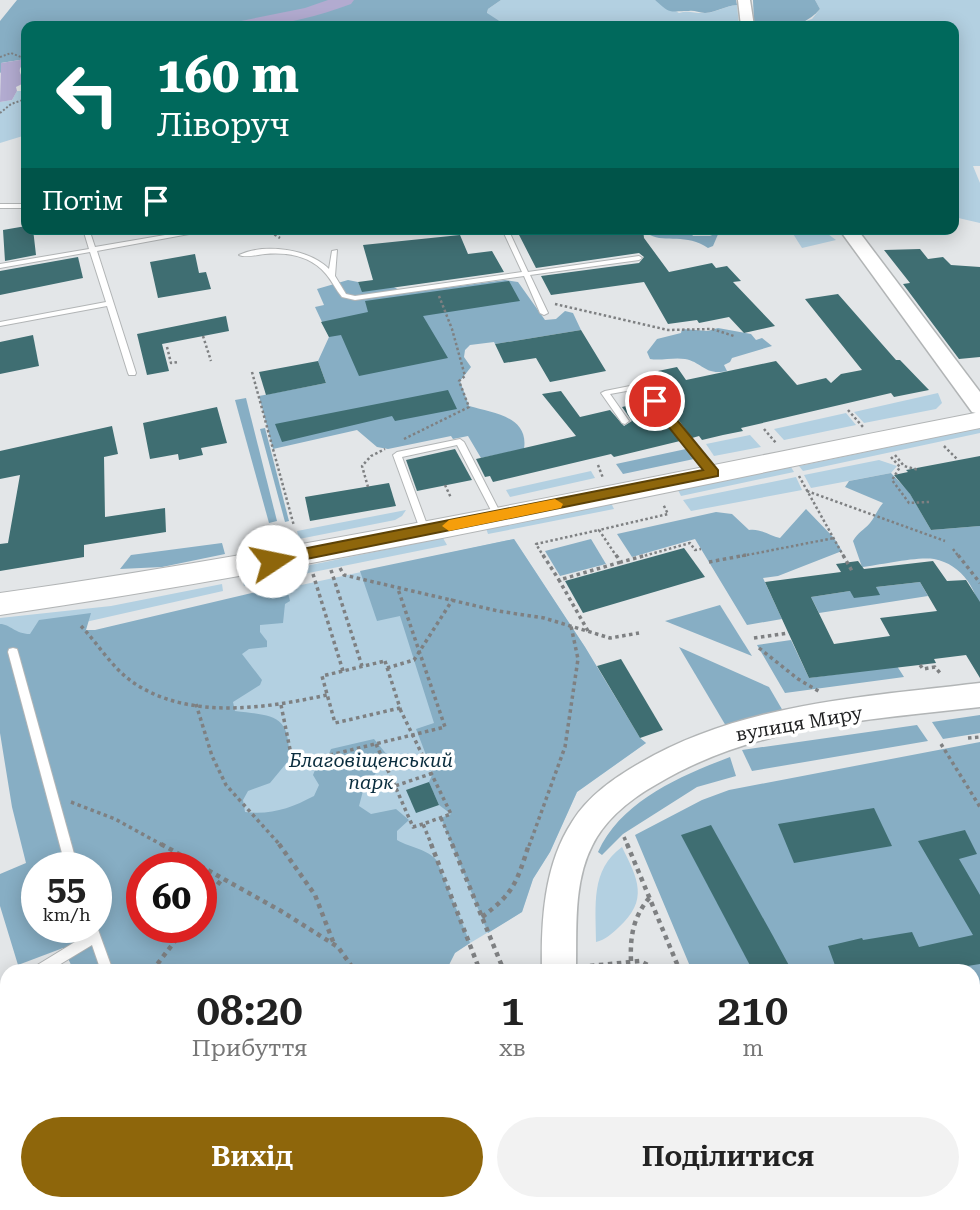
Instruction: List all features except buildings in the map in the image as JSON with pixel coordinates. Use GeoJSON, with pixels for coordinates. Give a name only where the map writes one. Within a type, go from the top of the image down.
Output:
{"type":"FeatureCollection","features":[{"type":"Feature","properties":{"kind":"main road"},"geometry":{"type":"LineString","coordinates":[[0,604],[166,580],[980,420]]}},
{"type":"Feature","properties":{"kind":"street"},"geometry":{"type":"LineString","coordinates":[[744,0],[747,21]]}},
{"type":"Feature","properties":{"kind":"street"},"geometry":{"type":"LineString","coordinates":[[852,235],[980,407]]}},
{"type":"Feature","properties":{"kind":"street","name":"вулиця Миру"},"geometry":{"type":"LineString","coordinates":[[559,964],[561,906],[566,874],[579,839],[599,812],[621,791],[652,770],[685,751],[760,726],[980,695]]}},
{"type":"Feature","properties":{"kind":"lane"},"geometry":{"type":"LineString","coordinates":[[0,206],[21,206]]}},
{"type":"Feature","properties":{"kind":"lane"},"geometry":{"type":"LineString","coordinates":[[88,235],[132,373]]}},
{"type":"Feature","properties":{"kind":"lane"},"geometry":{"type":"LineString","coordinates":[[0,266],[177,235]]}},
{"type":"Feature","properties":{"kind":"lane"},"geometry":{"type":"LineString","coordinates":[[508,235],[544,313]]}},
{"type":"Feature","properties":{"kind":"lane"},"geometry":{"type":"LineString","coordinates":[[332,275],[335,251]]}},
{"type":"Feature","properties":{"kind":"lane"},"geometry":{"type":"LineString","coordinates":[[242,255],[305,254],[320,263],[332,275],[344,296],[355,298],[639,257]]}},
{"type":"Feature","properties":{"kind":"lane"},"geometry":{"type":"LineString","coordinates":[[0,324],[110,303]]}},
{"type":"Feature","properties":{"kind":"lane"},"geometry":{"type":"LineString","coordinates":[[625,421],[605,393],[645,384],[665,417],[677,426],[713,473]]}},
{"type":"Feature","properties":{"kind":"lane"},"geometry":{"type":"LineString","coordinates":[[424,530],[397,455],[460,442],[498,516]]}},
{"type":"Feature","properties":{"kind":"lane"},"geometry":{"type":"LineString","coordinates":[[13,652],[68,852]]}},
{"type":"Feature","properties":{"kind":"lane"},"geometry":{"type":"LineString","coordinates":[[48,964],[77,943]]}},
{"type":"Feature","properties":{"kind":"lane"},"geometry":{"type":"LineString","coordinates":[[97,943],[104,964]]}},
{"type":"Feature","properties":{"kind":"path"},"geometry":{"type":"LineString","coordinates":[[0,57],[11,53],[21,56]]}},
{"type":"Feature","properties":{"kind":"path"},"geometry":{"type":"LineString","coordinates":[[0,113],[11,104],[21,101]]}},
{"type":"Feature","properties":{"kind":"path"},"geometry":{"type":"LineString","coordinates":[[368,487],[362,466],[371,456],[469,407],[462,391],[460,381],[465,376],[452,329],[435,287]]}},
{"type":"Feature","properties":{"kind":"path"},"geometry":{"type":"LineString","coordinates":[[539,302],[585,309],[668,330],[712,329],[734,336]]}},
{"type":"Feature","properties":{"kind":"path"},"geometry":{"type":"LineString","coordinates":[[202,336],[211,361]]}},
{"type":"Feature","properties":{"kind":"path"},"geometry":{"type":"LineString","coordinates":[[167,347],[171,363],[178,362]]}},
{"type":"Feature","properties":{"kind":"path"},"geometry":{"type":"LineString","coordinates":[[253,372],[293,526]]}},
{"type":"Feature","properties":{"kind":"path"},"geometry":{"type":"LineString","coordinates":[[848,410],[863,427]]}},
{"type":"Feature","properties":{"kind":"path"},"geometry":{"type":"LineString","coordinates":[[764,429],[776,443]]}},
{"type":"Feature","properties":{"kind":"path"},"geometry":{"type":"LineString","coordinates":[[944,446],[958,460]]}},
{"type":"Feature","properties":{"kind":"path"},"geometry":{"type":"LineString","coordinates":[[919,470],[904,466],[893,456],[900,467],[892,480],[900,494],[909,503],[918,505],[929,502]]}},
{"type":"Feature","properties":{"kind":"path"},"geometry":{"type":"LineString","coordinates":[[897,475],[904,466]]}},
{"type":"Feature","properties":{"kind":"path"},"geometry":{"type":"LineString","coordinates":[[798,474],[852,571]]}},
{"type":"Feature","properties":{"kind":"path"},"geometry":{"type":"LineString","coordinates":[[445,485],[451,498]]}},
{"type":"Feature","properties":{"kind":"path"},"geometry":{"type":"LineString","coordinates":[[807,491],[945,541]]}},
{"type":"Feature","properties":{"kind":"path"},"geometry":{"type":"LineString","coordinates":[[589,632],[536,544],[668,514],[662,502]]}},
{"type":"Feature","properties":{"kind":"path"},"geometry":{"type":"LineString","coordinates":[[599,530],[621,562]]}},
{"type":"Feature","properties":{"kind":"path"},"geometry":{"type":"LineString","coordinates":[[709,562],[834,538]]}},
{"type":"Feature","properties":{"kind":"path"},"geometry":{"type":"LineString","coordinates":[[559,580],[690,543],[695,550],[701,549]]}},
{"type":"Feature","properties":{"kind":"path"},"geometry":{"type":"LineString","coordinates":[[953,549],[980,583]]}},
{"type":"Feature","properties":{"kind":"path"},"geometry":{"type":"LineString","coordinates":[[340,568],[344,575],[571,626],[610,638],[639,633]]}},
{"type":"Feature","properties":{"kind":"path"},"geometry":{"type":"LineString","coordinates":[[331,570],[362,666]]}},
{"type":"Feature","properties":{"kind":"path"},"geometry":{"type":"LineString","coordinates":[[313,574],[344,671]]}},
{"type":"Feature","properties":{"kind":"path"},"geometry":{"type":"LineString","coordinates":[[281,705],[293,764],[445,727],[398,589]]}},
{"type":"Feature","properties":{"kind":"path"},"geometry":{"type":"LineString","coordinates":[[387,668],[414,660],[453,599]]}},
{"type":"Feature","properties":{"kind":"path"},"geometry":{"type":"LineString","coordinates":[[81,626],[134,683],[164,699],[244,709],[281,705],[327,695]]}},
{"type":"Feature","properties":{"kind":"path"},"geometry":{"type":"LineString","coordinates":[[482,917],[505,900],[518,880],[541,807],[565,747],[578,659],[571,626]]}},
{"type":"Feature","properties":{"kind":"path"},"geometry":{"type":"LineString","coordinates":[[754,638],[788,633]]}},
{"type":"Feature","properties":{"kind":"path"},"geometry":{"type":"LineString","coordinates":[[759,648],[798,679],[820,692]]}},
{"type":"Feature","properties":{"kind":"path"},"geometry":{"type":"LineString","coordinates":[[376,744],[413,827],[451,814],[433,773],[411,736],[385,661],[322,676],[335,723],[400,708]]}},
{"type":"Feature","properties":{"kind":"path"},"geometry":{"type":"LineString","coordinates":[[920,665],[923,669],[935,667],[940,673]]}},
{"type":"Feature","properties":{"kind":"path"},"geometry":{"type":"LineString","coordinates":[[195,704],[214,764],[227,787],[275,838],[313,886],[328,916],[334,944]]}},
{"type":"Feature","properties":{"kind":"path"},"geometry":{"type":"LineString","coordinates":[[968,738],[980,737]]}},
{"type":"Feature","properties":{"kind":"path"},"geometry":{"type":"LineString","coordinates":[[941,744],[980,807]]}},
{"type":"Feature","properties":{"kind":"path"},"geometry":{"type":"LineString","coordinates":[[395,786],[433,773]]}},
{"type":"Feature","properties":{"kind":"path"},"geometry":{"type":"LineString","coordinates":[[52,792],[125,825],[222,879],[334,944],[350,964]]}},
{"type":"Feature","properties":{"kind":"path"},"geometry":{"type":"LineString","coordinates":[[442,818],[501,964]]}},
{"type":"Feature","properties":{"kind":"path"},"geometry":{"type":"LineString","coordinates":[[423,824],[477,964]]}},
{"type":"Feature","properties":{"kind":"path"},"geometry":{"type":"LineString","coordinates":[[624,837],[677,964]]}},
{"type":"Feature","properties":{"kind":"path"},"geometry":{"type":"LineString","coordinates":[[217,885],[222,879]]}},
{"type":"Feature","properties":{"kind":"path"},"geometry":{"type":"LineString","coordinates":[[631,961],[629,933],[635,917],[650,897]]}},
{"type":"Feature","properties":{"kind":"path"},"geometry":{"type":"LineString","coordinates":[[157,964],[173,943]]}},
{"type":"Feature","properties":{"kind":"path"},"geometry":{"type":"LineString","coordinates":[[606,964],[631,961],[646,964]]}},
{"type":"Feature","properties":{"kind":"green space"},"geometry":{"type":"Polygon","coordinates":[[[17,0],[501,0],[488,9],[487,13],[499,21],[21,21],[21,60],[1,63],[3,71],[0,73],[0,21],[17,0]]]}},
{"type":"Feature","properties":{"kind":"green space"},"geometry":{"type":"Polygon","coordinates":[[[501,0],[655,0],[679,13],[706,13],[737,5],[739,21],[499,21],[487,14],[488,9],[501,0]]]}},
{"type":"Feature","properties":{"kind":"green space"},"geometry":{"type":"Polygon","coordinates":[[[655,0],[736,0],[737,5],[705,13],[668,10],[655,0]]]}},
{"type":"Feature","properties":{"kind":"green space"},"geometry":{"type":"Polygon","coordinates":[[[753,0],[815,0],[820,9],[805,21],[754,21],[753,0]]]}},
{"type":"Feature","properties":{"kind":"green space"},"geometry":{"type":"Polygon","coordinates":[[[815,0],[980,0],[980,166],[973,166],[980,183],[980,223],[959,218],[959,21],[806,21],[812,19],[820,9],[815,0]]]}},
{"type":"Feature","properties":{"kind":"green space"},"geometry":{"type":"Polygon","coordinates":[[[17,91],[21,91],[21,137],[0,143],[0,102],[12,100],[17,91]]]}},
{"type":"Feature","properties":{"kind":"green space"},"geometry":{"type":"Polygon","coordinates":[[[650,235],[718,235],[713,246],[708,248],[684,239],[650,235]]]}},
{"type":"Feature","properties":{"kind":"green space"},"geometry":{"type":"Polygon","coordinates":[[[794,235],[829,235],[836,240],[802,248],[794,235]]]}},
{"type":"Feature","properties":{"kind":"green space"},"geometry":{"type":"Polygon","coordinates":[[[348,280],[358,282],[361,289],[390,285],[405,293],[505,280],[518,282],[545,320],[556,319],[565,311],[573,313],[581,330],[495,344],[470,345],[465,350],[464,357],[471,367],[460,381],[469,406],[498,414],[515,423],[521,429],[524,449],[481,458],[468,436],[453,439],[451,436],[388,449],[377,447],[357,430],[273,449],[259,396],[326,383],[318,361],[329,337],[315,307],[324,305],[317,289],[348,280]]]}},
{"type":"Feature","properties":{"kind":"green space"},"geometry":{"type":"Polygon","coordinates":[[[718,328],[751,334],[756,340],[762,338],[772,346],[732,358],[724,365],[727,371],[720,372],[685,359],[650,359],[647,352],[657,339],[681,333],[682,329],[708,331],[718,328]]]}},
{"type":"Feature","properties":{"kind":"green space"},"geometry":{"type":"Polygon","coordinates":[[[938,393],[942,403],[936,409],[864,423],[854,412],[938,393]]]}},
{"type":"Feature","properties":{"kind":"green space"},"geometry":{"type":"Polygon","coordinates":[[[246,398],[277,521],[269,523],[235,400],[246,398]]]}},
{"type":"Feature","properties":{"kind":"green space"},"geometry":{"type":"Polygon","coordinates":[[[846,413],[856,425],[784,440],[774,429],[846,413]]]}},
{"type":"Feature","properties":{"kind":"green space"},"geometry":{"type":"Polygon","coordinates":[[[265,428],[289,521],[285,522],[260,429],[265,428]]]}},
{"type":"Feature","properties":{"kind":"green space"},"geometry":{"type":"Polygon","coordinates":[[[980,428],[980,433],[803,471],[799,466],[980,428]]]}},
{"type":"Feature","properties":{"kind":"green space"},"geometry":{"type":"Polygon","coordinates":[[[750,435],[761,447],[714,456],[706,444],[750,435]]]}},
{"type":"Feature","properties":{"kind":"green space"},"geometry":{"type":"Polygon","coordinates":[[[686,449],[694,459],[623,474],[616,464],[686,449]]]}},
{"type":"Feature","properties":{"kind":"green space"},"geometry":{"type":"Polygon","coordinates":[[[879,460],[897,466],[891,473],[811,488],[804,475],[879,460]]]}},
{"type":"Feature","properties":{"kind":"green space"},"geometry":{"type":"Polygon","coordinates":[[[791,467],[794,472],[681,496],[678,490],[791,467]]]}},
{"type":"Feature","properties":{"kind":"green space"},"geometry":{"type":"Polygon","coordinates":[[[591,471],[595,478],[510,497],[506,490],[591,471]]]}},
{"type":"Feature","properties":{"kind":"green space"},"geometry":{"type":"Polygon","coordinates":[[[891,473],[909,492],[931,530],[980,526],[980,619],[973,589],[961,573],[944,562],[918,559],[862,567],[853,541],[870,523],[883,503],[845,487],[849,481],[891,473]]]}},
{"type":"Feature","properties":{"kind":"green space"},"geometry":{"type":"Polygon","coordinates":[[[796,477],[802,490],[691,511],[683,500],[796,477]]]}},
{"type":"Feature","properties":{"kind":"green space"},"geometry":{"type":"Polygon","coordinates":[[[611,503],[614,509],[488,534],[486,528],[611,503]]]}},
{"type":"Feature","properties":{"kind":"green space"},"geometry":{"type":"Polygon","coordinates":[[[806,509],[834,538],[842,551],[778,576],[763,578],[782,619],[747,625],[695,539],[632,557],[617,534],[716,512],[732,514],[749,530],[780,538],[806,509]]]}},
{"type":"Feature","properties":{"kind":"green space"},"geometry":{"type":"Polygon","coordinates":[[[406,510],[395,520],[299,539],[297,531],[406,510]]]}},
{"type":"Feature","properties":{"kind":"green space"},"geometry":{"type":"Polygon","coordinates":[[[443,538],[447,545],[244,586],[242,579],[443,538]]]}},
{"type":"Feature","properties":{"kind":"green space","name":"Благовіщенський парк"},"geometry":{"type":"Polygon","coordinates":[[[514,539],[585,647],[640,738],[646,743],[577,792],[550,852],[533,879],[522,912],[455,952],[449,964],[116,964],[111,943],[112,852],[106,852],[269,592],[514,539]]]}},
{"type":"Feature","properties":{"kind":"green space"},"geometry":{"type":"Polygon","coordinates":[[[514,539],[585,647],[640,738],[646,743],[577,792],[550,852],[533,879],[522,912],[488,933],[441,818],[451,814],[439,805],[429,782],[433,773],[416,729],[434,723],[400,616],[377,621],[360,571],[514,539]]]}},
{"type":"Feature","properties":{"kind":"green space"},"geometry":{"type":"Polygon","coordinates":[[[591,539],[606,564],[560,576],[545,551],[591,539]]]}},
{"type":"Feature","properties":{"kind":"green space"},"geometry":{"type":"Polygon","coordinates":[[[222,543],[225,554],[162,567],[120,569],[131,555],[222,543]]]}},
{"type":"Feature","properties":{"kind":"green space"},"geometry":{"type":"Polygon","coordinates":[[[920,582],[928,596],[819,613],[811,597],[850,591],[879,595],[876,587],[920,582]]]}},
{"type":"Feature","properties":{"kind":"green space"},"geometry":{"type":"Polygon","coordinates":[[[222,584],[223,591],[81,623],[0,650],[0,618],[111,606],[222,584]]]}},
{"type":"Feature","properties":{"kind":"green space"},"geometry":{"type":"Polygon","coordinates":[[[286,585],[290,601],[285,604],[283,623],[260,625],[260,632],[267,641],[267,647],[249,649],[242,654],[262,680],[260,685],[233,702],[235,711],[270,717],[283,726],[289,745],[289,760],[270,783],[248,791],[243,800],[245,812],[281,810],[314,796],[319,785],[313,775],[315,770],[324,766],[331,749],[374,739],[388,756],[363,791],[359,806],[371,814],[396,809],[409,820],[397,831],[397,840],[424,851],[437,861],[470,943],[455,953],[450,964],[71,964],[63,948],[18,964],[0,906],[0,874],[21,865],[21,943],[112,943],[112,852],[23,852],[12,807],[0,733],[0,624],[30,634],[39,620],[91,613],[86,630],[286,585]]]}},
{"type":"Feature","properties":{"kind":"green space"},"geometry":{"type":"Polygon","coordinates":[[[720,605],[752,656],[665,621],[720,605]]]}},
{"type":"Feature","properties":{"kind":"green space"},"geometry":{"type":"Polygon","coordinates":[[[791,640],[809,678],[897,666],[904,677],[785,693],[757,645],[791,640]]]}},
{"type":"Feature","properties":{"kind":"green space"},"geometry":{"type":"Polygon","coordinates":[[[679,647],[769,687],[783,711],[726,726],[679,647]]]}},
{"type":"Feature","properties":{"kind":"green space"},"geometry":{"type":"Polygon","coordinates":[[[980,715],[980,733],[943,739],[932,722],[980,715]]]}},
{"type":"Feature","properties":{"kind":"green space"},"geometry":{"type":"Polygon","coordinates":[[[917,725],[928,741],[752,771],[742,750],[917,725]]]}},
{"type":"Feature","properties":{"kind":"green space"},"geometry":{"type":"Polygon","coordinates":[[[980,742],[980,964],[689,964],[635,835],[702,800],[729,790],[980,742]]]}},
{"type":"Feature","properties":{"kind":"green space"},"geometry":{"type":"Polygon","coordinates":[[[730,757],[736,776],[697,787],[623,834],[602,855],[598,852],[621,818],[654,792],[730,757]]]}},
{"type":"Feature","properties":{"kind":"green space"},"geometry":{"type":"Polygon","coordinates":[[[622,847],[636,879],[637,898],[628,917],[611,934],[596,942],[596,902],[600,878],[604,866],[622,847]]]}},
{"type":"Feature","properties":{"kind":"shaded area"},"geometry":{"type":"Polygon","coordinates":[[[21,60],[21,84],[16,87],[17,91],[12,100],[0,102],[1,63],[21,60]]]}},
{"type":"Feature","properties":{"kind":"waterway"},"geometry":{"type":"LineString","coordinates":[[268,21],[309,13],[345,0]]}},
{"type":"Feature","properties":{"kind":"slow traffic"},"geometry":{"type":"LineString","coordinates":[[449,526],[555,504]]}},
{"type":"Feature","properties":{"kind":"route"},"geometry":{"type":"LineString","coordinates":[[272,561],[713,473],[677,426],[665,417],[655,401]]}}]}
